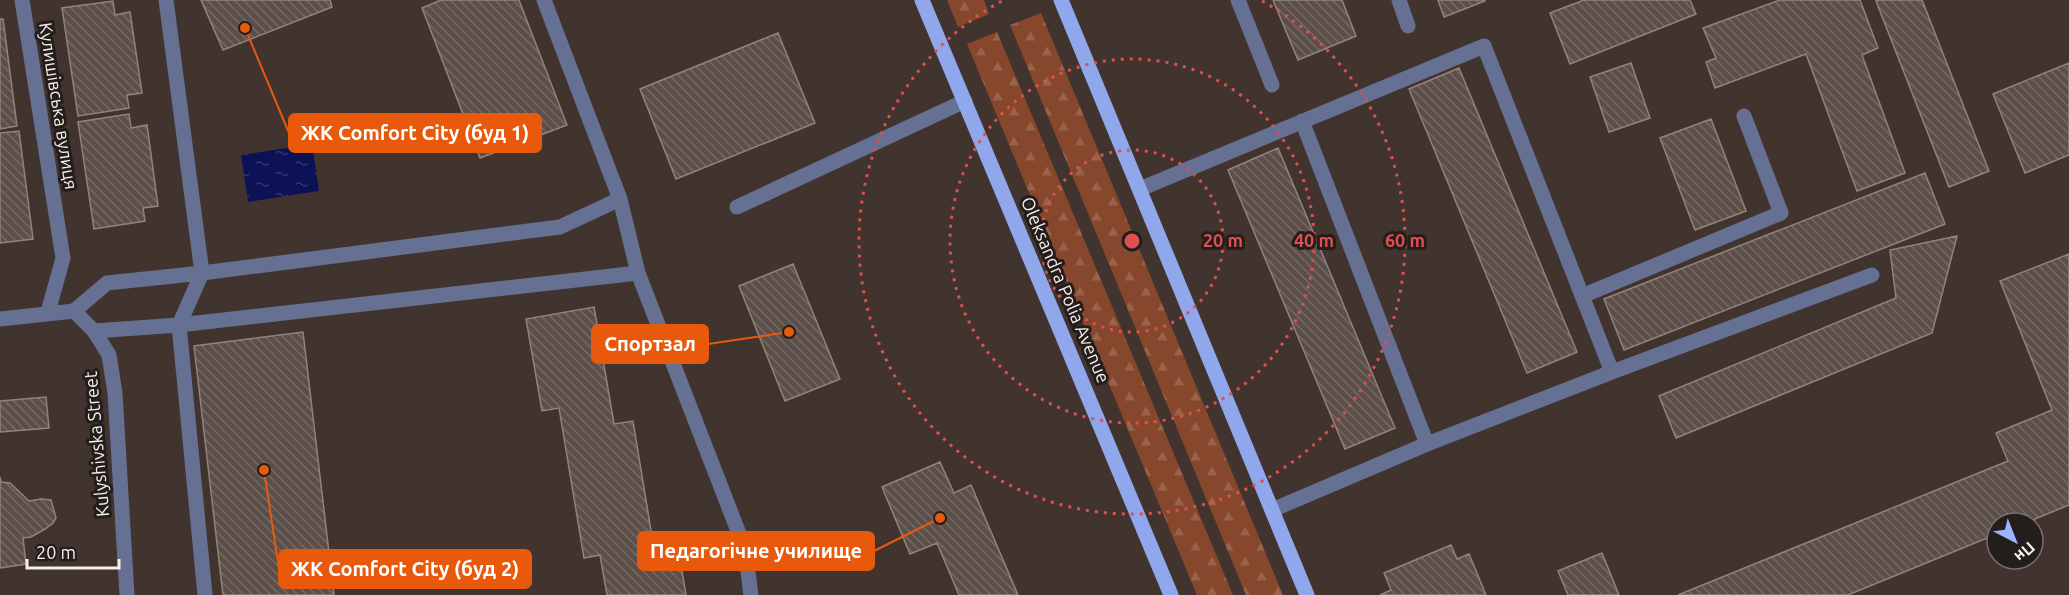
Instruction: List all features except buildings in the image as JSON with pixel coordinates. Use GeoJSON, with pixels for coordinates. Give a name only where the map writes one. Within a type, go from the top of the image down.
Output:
{"type":"FeatureCollection","features":[{"type":"Feature","properties":{"kind":"main road","name":"Oleksandra Polia Avenue"},"geometry":{"type":"LineString","coordinates":[[922,0],[1171,595]]}},
{"type":"Feature","properties":{"kind":"main road"},"geometry":{"type":"LineString","coordinates":[[1060,0],[1307,595]]}},
{"type":"Feature","properties":{"kind":"street","name":"Кулишівська вулиця"},"geometry":{"type":"LineString","coordinates":[[22,0],[63,258],[48,312]]}},
{"type":"Feature","properties":{"kind":"street"},"geometry":{"type":"LineString","coordinates":[[166,0],[202,273],[172,325],[205,595]]}},
{"type":"Feature","properties":{"kind":"street"},"geometry":{"type":"LineString","coordinates":[[544,0],[620,199],[638,273],[745,549],[751,595]]}},
{"type":"Feature","properties":{"kind":"street"},"geometry":{"type":"LineString","coordinates":[[1238,0],[1272,85]]}},
{"type":"Feature","properties":{"kind":"street"},"geometry":{"type":"LineString","coordinates":[[1399,0],[1408,26]]}},
{"type":"Feature","properties":{"kind":"street"},"geometry":{"type":"LineString","coordinates":[[1140,189],[1484,46],[1612,372]]}},
{"type":"Feature","properties":{"kind":"street"},"geometry":{"type":"LineString","coordinates":[[737,207],[964,101]]}},
{"type":"Feature","properties":{"kind":"street"},"geometry":{"type":"LineString","coordinates":[[1582,296],[1782,213],[1744,116]]}},
{"type":"Feature","properties":{"kind":"street"},"geometry":{"type":"LineString","coordinates":[[1302,121],[1427,444]]}},
{"type":"Feature","properties":{"kind":"street"},"geometry":{"type":"LineString","coordinates":[[0,319],[48,312],[74,311],[107,283],[561,227],[620,199]]}},
{"type":"Feature","properties":{"kind":"street"},"geometry":{"type":"LineString","coordinates":[[94,331],[172,325],[638,273]]}},
{"type":"Feature","properties":{"kind":"street"},"geometry":{"type":"LineString","coordinates":[[1272,510],[1427,444],[1872,275]]}},
{"type":"Feature","properties":{"kind":"street","name":"Kulyshivska Street"},"geometry":{"type":"LineString","coordinates":[[74,311],[94,331],[109,355],[115,393],[127,595]]}},
{"type":"Feature","properties":{"kind":"green space"},"geometry":{"type":"Polygon","coordinates":[[[947,0],[984,0],[989,14],[958,27],[947,0]]]}},
{"type":"Feature","properties":{"kind":"green space"},"geometry":{"type":"Polygon","coordinates":[[[1041,13],[1283,595],[1246,595],[1010,25],[1041,13]]]}},
{"type":"Feature","properties":{"kind":"green space"},"geometry":{"type":"Polygon","coordinates":[[[997,32],[1233,595],[1197,595],[967,44],[997,32]]]}},
{"type":"Feature","properties":{"kind":"water"},"geometry":{"type":"Polygon","coordinates":[[[312,144],[319,191],[248,202],[241,155],[312,144]]]}},
{"type":"Feature","properties":{"kind":"place","name":"ЖК Comfort City (буд 1)"},"geometry":{"type":"Point","coordinates":[245,28]}},
{"type":"Feature","properties":{"kind":"place","name":"Спортзал"},"geometry":{"type":"Point","coordinates":[789,332]}},
{"type":"Feature","properties":{"kind":"place","name":"ЖК Comfort City (буд 2)"},"geometry":{"type":"Point","coordinates":[264,470]}},
{"type":"Feature","properties":{"kind":"place","name":"Педагогічне училище"},"geometry":{"type":"Point","coordinates":[940,518]}}]}
